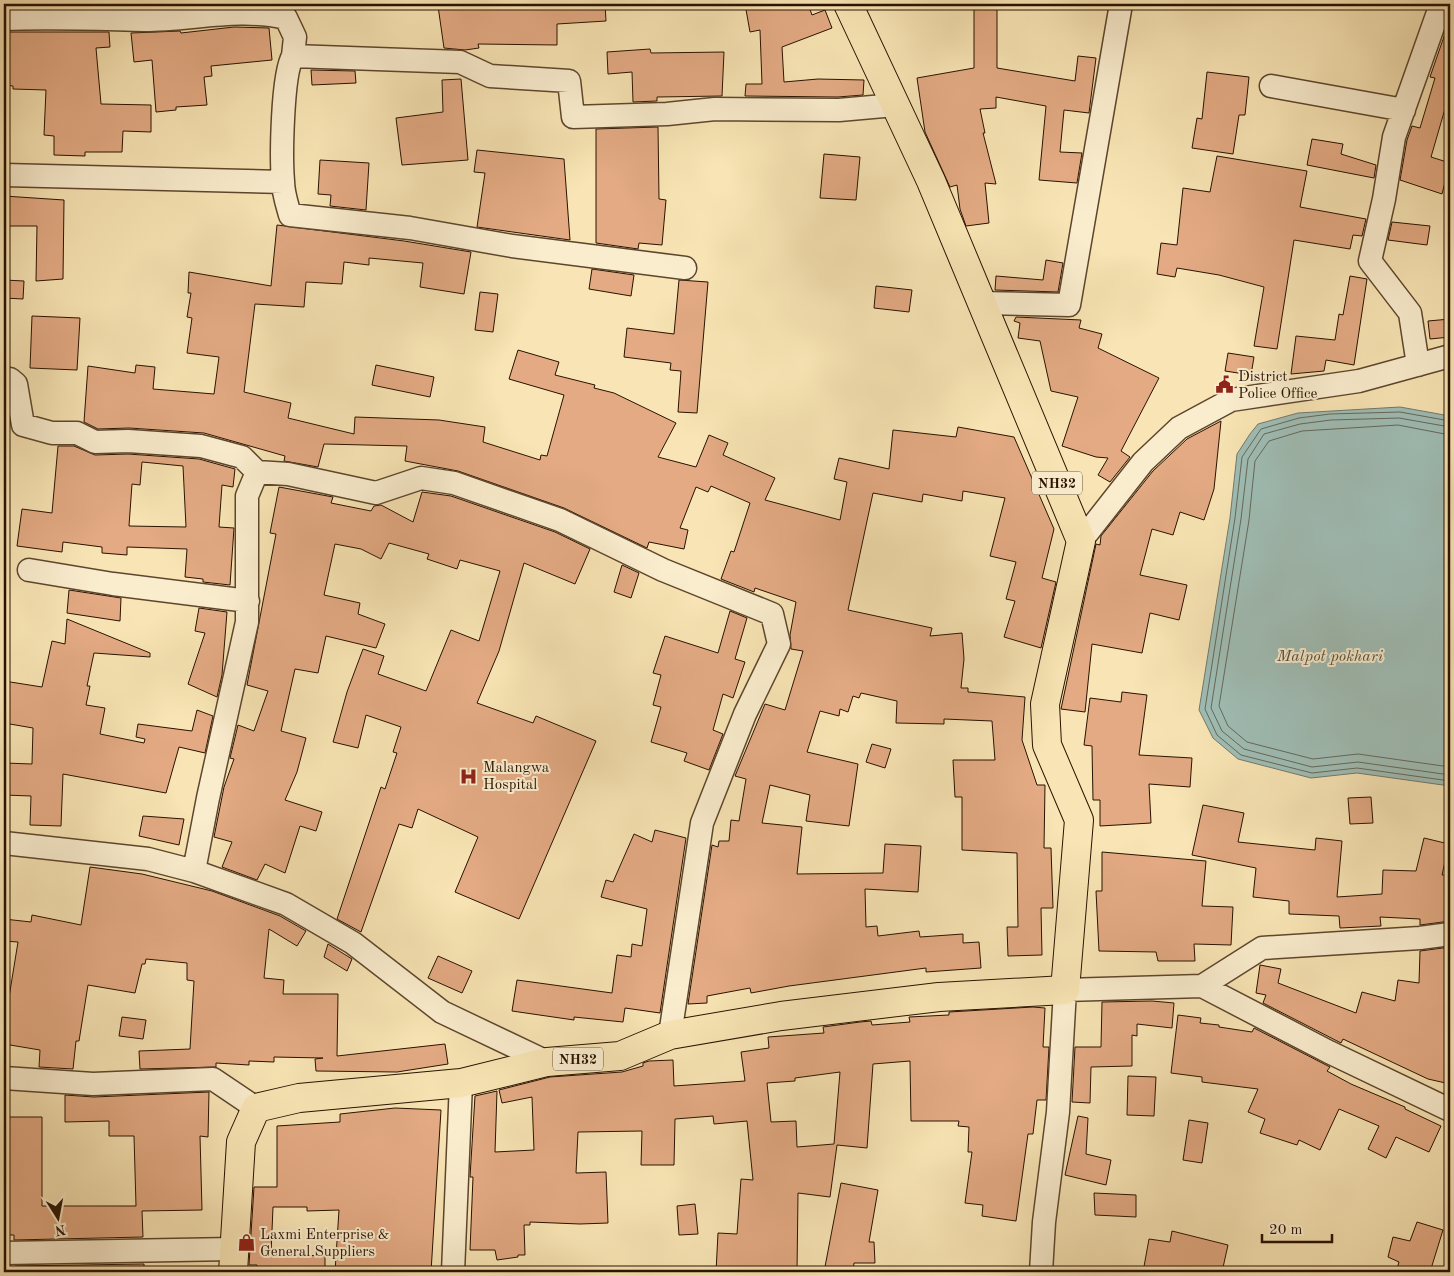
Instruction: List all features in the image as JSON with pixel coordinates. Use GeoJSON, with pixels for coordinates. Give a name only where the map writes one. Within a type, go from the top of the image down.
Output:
{"type":"FeatureCollection","features":[{"type":"Feature","properties":{"kind":"main road","name":"NH32"},"geometry":{"type":"LineString","coordinates":[[848,4],[931,181],[1081,541]]}},
{"type":"Feature","properties":{"kind":"main road"},"geometry":{"type":"LineString","coordinates":[[1065,990],[1079,820],[1047,745],[1045,704],[1081,541]]}},
{"type":"Feature","properties":{"kind":"main road","name":"NH32"},"geometry":{"type":"LineString","coordinates":[[256,1108],[300,1098],[461,1083],[547,1062],[620,1056],[670,1035],[781,1016],[939,996],[1065,990]]}},
{"type":"Feature","properties":{"kind":"main road"},"geometry":{"type":"LineString","coordinates":[[233,1261],[241,1142],[256,1108]]}},
{"type":"Feature","properties":{"kind":"street"},"geometry":{"type":"LineString","coordinates":[[982,302],[1068,305],[1121,4]]}},
{"type":"Feature","properties":{"kind":"street"},"geometry":{"type":"LineString","coordinates":[[1418,365],[1410,314],[1370,261],[1384,199],[1394,137],[1441,4]]}},
{"type":"Feature","properties":{"kind":"street"},"geometry":{"type":"LineString","coordinates":[[4,19],[108,18],[145,12],[263,12],[286,18],[295,38],[294,56],[290,62],[285,86],[283,182],[290,215],[410,228],[512,246],[686,268]]}},
{"type":"Feature","properties":{"kind":"street"},"geometry":{"type":"LineString","coordinates":[[294,56],[460,62],[490,76],[569,81],[573,117],[667,114],[715,109],[839,110],[895,105]]}},
{"type":"Feature","properties":{"kind":"street"},"geometry":{"type":"LineString","coordinates":[[1271,86],[1404,110]]}},
{"type":"Feature","properties":{"kind":"street"},"geometry":{"type":"LineString","coordinates":[[4,175],[283,182]]}},
{"type":"Feature","properties":{"kind":"street"},"geometry":{"type":"LineString","coordinates":[[1081,541],[1143,462],[1179,428],[1231,400],[1360,381],[1450,356]]}},
{"type":"Feature","properties":{"kind":"street"},"geometry":{"type":"LineString","coordinates":[[4,378],[10,379],[16,384],[23,426],[52,433],[77,433],[95,442],[128,441],[201,446],[242,457],[257,472],[288,474],[376,493],[421,478],[454,483],[560,520],[663,570],[772,614],[779,644],[745,714],[702,824],[670,1035]]}},
{"type":"Feature","properties":{"kind":"street"},"geometry":{"type":"LineString","coordinates":[[194,871],[208,798],[239,663],[248,601],[246,496],[257,472]]}},
{"type":"Feature","properties":{"kind":"street"},"geometry":{"type":"LineString","coordinates":[[29,570],[113,584],[248,601]]}},
{"type":"Feature","properties":{"kind":"street"},"geometry":{"type":"LineString","coordinates":[[4,843],[148,859],[194,871],[286,904],[353,943],[442,1012],[547,1062]]}},
{"type":"Feature","properties":{"kind":"street"},"geometry":{"type":"LineString","coordinates":[[1202,986],[1262,948],[1420,938],[1450,934]]}},
{"type":"Feature","properties":{"kind":"street"},"geometry":{"type":"LineString","coordinates":[[1041,1272],[1044,1222],[1058,1112],[1065,990],[1202,986],[1330,1052],[1450,1110]]}},
{"type":"Feature","properties":{"kind":"street"},"geometry":{"type":"LineString","coordinates":[[4,1078],[93,1084],[213,1079],[256,1108]]}},
{"type":"Feature","properties":{"kind":"street"},"geometry":{"type":"LineString","coordinates":[[453,1272],[461,1083]]}},
{"type":"Feature","properties":{"kind":"street"},"geometry":{"type":"LineString","coordinates":[[4,1253],[233,1261]]}},
{"type":"Feature","properties":{"kind":"water","name":"Malpot pokhari"},"geometry":{"type":"Polygon","coordinates":[[[1400,407],[1450,416],[1450,786],[1357,773],[1311,778],[1238,759],[1213,738],[1199,710],[1230,518],[1237,454],[1258,424],[1298,413],[1400,407]]]}},
{"type":"Feature","properties":{"kind":"building"},"geometry":{"type":"Polygon","coordinates":[[[455,4],[605,4],[606,21],[557,24],[557,45],[478,44],[479,48],[465,50],[444,48],[438,6],[455,4]]]}},
{"type":"Feature","properties":{"kind":"building"},"geometry":{"type":"Polygon","coordinates":[[[745,4],[808,4],[812,15],[825,10],[832,28],[782,47],[784,82],[818,79],[864,80],[863,95],[838,97],[745,96],[746,84],[762,84],[760,30],[750,32],[745,4]]]}},
{"type":"Feature","properties":{"kind":"building"},"geometry":{"type":"Polygon","coordinates":[[[974,4],[997,4],[997,68],[1075,81],[1078,56],[1096,58],[1089,113],[1064,110],[1060,152],[1082,153],[1077,183],[1039,180],[1046,106],[996,97],[996,108],[980,109],[985,133],[983,133],[996,184],[985,183],[989,223],[966,226],[960,209],[957,185],[950,187],[925,132],[917,78],[974,68],[974,4]]]}},
{"type":"Feature","properties":{"kind":"building"},"geometry":{"type":"Polygon","coordinates":[[[1448,25],[1450,25],[1450,103],[1447,102],[1431,157],[1450,163],[1442,194],[1400,180],[1407,140],[1412,126],[1420,128],[1435,78],[1430,77],[1448,25]]]}},
{"type":"Feature","properties":{"kind":"building"},"geometry":{"type":"Polygon","coordinates":[[[234,27],[269,28],[272,60],[211,66],[212,76],[204,77],[207,105],[176,107],[176,110],[156,112],[152,60],[134,62],[131,33],[180,31],[181,33],[234,27]]]}},
{"type":"Feature","properties":{"kind":"building"},"geometry":{"type":"Polygon","coordinates":[[[4,32],[109,32],[110,47],[96,48],[101,104],[151,105],[151,132],[123,131],[122,152],[85,152],[85,156],[54,155],[54,136],[44,135],[46,90],[13,89],[13,86],[4,85],[4,32]]]}},
{"type":"Feature","properties":{"kind":"building"},"geometry":{"type":"Polygon","coordinates":[[[650,49],[651,53],[724,52],[722,96],[657,97],[657,101],[633,102],[632,72],[608,74],[607,52],[650,49]]]}},
{"type":"Feature","properties":{"kind":"building"},"geometry":{"type":"Polygon","coordinates":[[[311,70],[355,71],[356,83],[312,85],[311,70]]]}},
{"type":"Feature","properties":{"kind":"building"},"geometry":{"type":"Polygon","coordinates":[[[1207,72],[1249,77],[1245,115],[1239,115],[1233,154],[1192,148],[1197,118],[1202,119],[1207,72]]]}},
{"type":"Feature","properties":{"kind":"building"},"geometry":{"type":"Polygon","coordinates":[[[461,79],[468,160],[402,165],[396,118],[443,112],[442,80],[461,79]]]}},
{"type":"Feature","properties":{"kind":"building"},"geometry":{"type":"Polygon","coordinates":[[[658,127],[659,199],[666,200],[662,245],[639,243],[638,249],[596,243],[596,129],[658,127]]]}},
{"type":"Feature","properties":{"kind":"building"},"geometry":{"type":"Polygon","coordinates":[[[1312,139],[1343,144],[1341,154],[1376,165],[1374,178],[1307,165],[1312,139]]]}},
{"type":"Feature","properties":{"kind":"building"},"geometry":{"type":"Polygon","coordinates":[[[477,150],[564,159],[570,240],[477,227],[485,173],[474,172],[477,150]]]}},
{"type":"Feature","properties":{"kind":"building"},"geometry":{"type":"Polygon","coordinates":[[[824,154],[860,157],[856,200],[820,198],[824,154]]]}},
{"type":"Feature","properties":{"kind":"building"},"geometry":{"type":"Polygon","coordinates":[[[1217,156],[1307,171],[1300,207],[1366,219],[1362,236],[1353,235],[1350,249],[1294,240],[1277,349],[1254,346],[1264,287],[1219,275],[1177,268],[1175,277],[1157,274],[1161,243],[1177,245],[1183,188],[1210,192],[1217,156]]]}},
{"type":"Feature","properties":{"kind":"building"},"geometry":{"type":"Polygon","coordinates":[[[320,160],[369,163],[366,210],[330,206],[331,195],[318,194],[320,160]]]}},
{"type":"Feature","properties":{"kind":"building"},"geometry":{"type":"Polygon","coordinates":[[[4,196],[64,200],[63,279],[36,281],[37,226],[4,226],[4,196]]]}},
{"type":"Feature","properties":{"kind":"building"},"geometry":{"type":"Polygon","coordinates":[[[1392,222],[1430,226],[1427,245],[1388,240],[1392,222]]]}},
{"type":"Feature","properties":{"kind":"building"},"geometry":{"type":"Polygon","coordinates":[[[277,225],[404,241],[471,252],[464,294],[420,287],[423,263],[369,258],[369,265],[344,262],[342,284],[306,282],[304,307],[255,304],[244,392],[291,403],[288,418],[354,434],[355,417],[439,420],[485,427],[483,442],[540,460],[541,455],[547,456],[564,395],[509,379],[518,350],[559,362],[555,375],[595,385],[594,388],[614,393],[676,423],[658,457],[696,467],[709,435],[728,443],[723,455],[775,478],[765,500],[840,520],[847,482],[834,479],[839,458],[889,469],[893,430],[956,437],[958,427],[1014,437],[1054,529],[1042,578],[1056,582],[1041,648],[1004,637],[1015,601],[1006,599],[1016,562],[990,556],[1005,498],[963,491],[962,501],[923,494],[922,502],[873,493],[848,610],[932,628],[930,636],[962,633],[964,659],[961,688],[968,688],[968,692],[1025,697],[1022,740],[1037,785],[1045,785],[1044,848],[1051,848],[1053,908],[1041,908],[1042,955],[1008,956],[1007,927],[1018,927],[1017,853],[962,850],[962,797],[955,797],[953,760],[995,760],[992,721],[944,719],[944,724],[896,723],[897,701],[861,693],[859,698],[853,696],[848,712],[840,709],[839,716],[820,711],[807,752],[858,764],[849,826],[806,821],[810,795],[770,785],[762,823],[802,827],[797,874],[883,873],[885,844],[921,846],[918,892],[865,889],[866,927],[877,926],[878,936],[919,931],[920,937],[963,934],[963,943],[979,942],[981,968],[926,972],[926,968],[789,986],[751,993],[750,988],[707,996],[707,1003],[688,1004],[712,845],[718,847],[719,841],[729,841],[731,820],[739,821],[746,779],[735,776],[765,704],[785,710],[803,651],[791,649],[790,635],[796,602],[755,588],[754,592],[721,579],[731,551],[734,552],[750,503],[711,486],[708,492],[696,487],[680,528],[688,530],[684,549],[649,542],[647,548],[564,508],[458,471],[405,461],[407,446],[324,444],[318,467],[284,461],[285,456],[204,433],[129,428],[98,429],[84,422],[88,366],[135,373],[136,365],[155,367],[153,389],[214,394],[219,357],[187,353],[192,318],[187,317],[191,293],[188,293],[189,272],[271,286],[277,225]]]}},
{"type":"Feature","properties":{"kind":"building"},"geometry":{"type":"Polygon","coordinates":[[[1046,260],[1063,263],[1058,292],[995,290],[996,276],[1043,280],[1046,260]]]}},
{"type":"Feature","properties":{"kind":"building"},"geometry":{"type":"Polygon","coordinates":[[[592,269],[634,275],[631,296],[589,289],[592,269]]]}},
{"type":"Feature","properties":{"kind":"building"},"geometry":{"type":"Polygon","coordinates":[[[1350,276],[1367,279],[1354,365],[1326,360],[1324,371],[1291,374],[1296,336],[1335,340],[1339,314],[1343,315],[1350,276]]]}},
{"type":"Feature","properties":{"kind":"building"},"geometry":{"type":"Polygon","coordinates":[[[4,280],[24,281],[23,299],[4,298],[4,280]]]}},
{"type":"Feature","properties":{"kind":"building"},"geometry":{"type":"Polygon","coordinates":[[[679,280],[708,282],[697,413],[678,412],[681,371],[670,370],[671,363],[624,357],[627,328],[674,334],[679,280]]]}},
{"type":"Feature","properties":{"kind":"building"},"geometry":{"type":"Polygon","coordinates":[[[876,286],[912,290],[909,312],[874,308],[876,286]]]}},
{"type":"Feature","properties":{"kind":"building"},"geometry":{"type":"Polygon","coordinates":[[[480,292],[498,294],[493,332],[475,330],[480,292]]]}},
{"type":"Feature","properties":{"kind":"building"},"geometry":{"type":"Polygon","coordinates":[[[32,316],[80,318],[77,370],[30,368],[32,316]]]}},
{"type":"Feature","properties":{"kind":"building"},"geometry":{"type":"Polygon","coordinates":[[[1016,317],[1081,320],[1079,328],[1102,334],[1098,348],[1159,378],[1121,451],[1130,457],[1110,482],[1098,475],[1108,458],[1096,457],[1062,446],[1078,397],[1051,391],[1040,341],[1018,338],[1020,323],[1014,321],[1016,317]]]}},
{"type":"Feature","properties":{"kind":"building"},"geometry":{"type":"Polygon","coordinates":[[[1450,319],[1450,337],[1430,339],[1428,321],[1450,319]]]}},
{"type":"Feature","properties":{"kind":"building"},"geometry":{"type":"Polygon","coordinates":[[[1228,353],[1254,357],[1251,375],[1225,371],[1228,353]]]}},
{"type":"Feature","properties":{"kind":"building"},"geometry":{"type":"Polygon","coordinates":[[[376,365],[434,377],[430,397],[372,385],[376,365]]]}},
{"type":"Feature","properties":{"kind":"building"},"geometry":{"type":"Polygon","coordinates":[[[1221,421],[1214,489],[1204,520],[1180,512],[1173,535],[1152,529],[1140,575],[1187,585],[1179,620],[1150,613],[1142,653],[1092,644],[1085,712],[1061,709],[1096,544],[1100,545],[1101,536],[1153,471],[1187,439],[1221,421]]]}},
{"type":"Feature","properties":{"kind":"building"},"geometry":{"type":"Polygon","coordinates":[[[58,446],[74,446],[95,455],[128,454],[199,459],[235,469],[233,487],[222,485],[219,527],[234,528],[230,585],[203,582],[203,579],[185,577],[187,549],[127,547],[127,555],[102,553],[102,547],[63,542],[62,552],[17,546],[22,509],[52,513],[58,446]],[[142,462],[140,485],[132,484],[129,526],[186,527],[183,466],[142,462]]]}},
{"type":"Feature","properties":{"kind":"building"},"geometry":{"type":"Polygon","coordinates":[[[279,487],[333,497],[331,503],[371,511],[374,506],[381,505],[413,522],[422,492],[451,496],[555,532],[590,549],[575,584],[524,563],[499,651],[477,703],[533,723],[536,716],[596,741],[519,919],[455,892],[478,837],[418,809],[412,828],[399,824],[361,932],[337,919],[381,787],[385,789],[397,753],[393,752],[401,727],[366,715],[358,748],[333,742],[347,692],[363,649],[384,656],[378,674],[426,691],[451,630],[479,641],[500,571],[460,560],[457,569],[427,559],[429,554],[389,543],[381,559],[361,549],[335,544],[324,595],[360,603],[358,614],[385,624],[376,648],[326,636],[318,673],[295,669],[281,731],[306,738],[297,772],[285,800],[322,812],[316,831],[300,826],[285,873],[265,864],[257,880],[222,867],[232,842],[214,837],[224,787],[234,759],[230,758],[238,725],[254,731],[268,691],[247,685],[276,534],[270,533],[279,487]]]}},
{"type":"Feature","properties":{"kind":"building"},"geometry":{"type":"Polygon","coordinates":[[[622,565],[639,573],[631,598],[614,592],[622,565]]]}},
{"type":"Feature","properties":{"kind":"building"},"geometry":{"type":"Polygon","coordinates":[[[69,590],[121,598],[120,621],[67,613],[69,590]]]}},
{"type":"Feature","properties":{"kind":"building"},"geometry":{"type":"Polygon","coordinates":[[[199,608],[227,612],[222,675],[217,697],[188,684],[205,633],[195,631],[199,608]]]}},
{"type":"Feature","properties":{"kind":"building"},"geometry":{"type":"Polygon","coordinates":[[[730,611],[747,618],[735,659],[745,662],[733,698],[723,694],[713,730],[723,734],[709,770],[684,761],[687,753],[651,742],[661,707],[653,705],[661,675],[653,673],[665,636],[718,653],[730,611]]]}},
{"type":"Feature","properties":{"kind":"building"},"geometry":{"type":"Polygon","coordinates":[[[67,619],[150,653],[150,657],[94,653],[87,686],[90,686],[86,705],[105,708],[100,734],[144,743],[145,739],[136,737],[138,724],[192,731],[197,710],[213,716],[205,753],[179,747],[166,793],[63,774],[61,826],[30,825],[31,796],[4,795],[4,763],[32,764],[33,728],[4,723],[4,681],[42,687],[52,641],[65,644],[67,619]]]}},
{"type":"Feature","properties":{"kind":"building"},"geometry":{"type":"Polygon","coordinates":[[[1122,692],[1147,695],[1139,755],[1192,758],[1190,787],[1149,784],[1151,823],[1100,826],[1100,800],[1093,800],[1092,746],[1084,745],[1090,698],[1121,702],[1122,692]]]}},
{"type":"Feature","properties":{"kind":"building"},"geometry":{"type":"Polygon","coordinates":[[[872,744],[891,749],[885,768],[866,762],[872,744]]]}},
{"type":"Feature","properties":{"kind":"building"},"geometry":{"type":"Polygon","coordinates":[[[1371,797],[1373,823],[1350,824],[1348,798],[1371,797]]]}},
{"type":"Feature","properties":{"kind":"building"},"geometry":{"type":"Polygon","coordinates":[[[1203,805],[1244,813],[1238,842],[1315,850],[1316,838],[1342,841],[1337,897],[1382,894],[1383,870],[1416,871],[1424,838],[1449,844],[1442,875],[1450,875],[1450,921],[1420,925],[1420,919],[1380,917],[1381,926],[1340,928],[1339,916],[1289,914],[1289,901],[1253,897],[1256,868],[1192,855],[1203,805]]]}},
{"type":"Feature","properties":{"kind":"building"},"geometry":{"type":"Polygon","coordinates":[[[143,816],[184,819],[179,845],[139,836],[143,816]]]}},
{"type":"Feature","properties":{"kind":"building"},"geometry":{"type":"Polygon","coordinates":[[[655,830],[686,838],[660,1013],[625,1008],[623,1022],[574,1017],[574,1020],[512,1011],[517,980],[612,993],[617,955],[631,957],[632,944],[642,946],[647,909],[601,897],[606,880],[613,882],[634,834],[652,842],[655,830]]]}},
{"type":"Feature","properties":{"kind":"building"},"geometry":{"type":"Polygon","coordinates":[[[1102,852],[1206,861],[1202,906],[1233,907],[1231,945],[1194,944],[1195,961],[1158,961],[1156,952],[1099,951],[1096,891],[1102,891],[1102,852]]]}},
{"type":"Feature","properties":{"kind":"building"},"geometry":{"type":"Polygon","coordinates":[[[90,867],[142,874],[212,891],[280,916],[306,931],[297,946],[269,929],[264,978],[284,980],[283,994],[338,994],[337,1056],[445,1044],[448,1064],[397,1072],[316,1071],[315,1059],[323,1058],[274,1057],[274,1062],[249,1061],[249,1065],[216,1063],[216,1067],[140,1069],[139,1051],[190,1049],[194,981],[187,980],[187,963],[146,959],[145,964],[142,964],[135,993],[88,985],[79,1041],[76,1041],[73,1069],[39,1067],[40,1050],[4,1044],[4,1028],[18,942],[4,941],[4,919],[31,922],[32,915],[81,925],[90,867]]]}},
{"type":"Feature","properties":{"kind":"building"},"geometry":{"type":"Polygon","coordinates":[[[328,944],[352,959],[347,971],[324,957],[328,944]]]}},
{"type":"Feature","properties":{"kind":"building"},"geometry":{"type":"Polygon","coordinates":[[[1450,947],[1450,1084],[1428,1079],[1343,1039],[1341,1043],[1263,1003],[1266,995],[1256,993],[1260,965],[1281,969],[1278,983],[1356,1013],[1362,992],[1395,1001],[1398,980],[1419,983],[1420,951],[1450,947]]]}},
{"type":"Feature","properties":{"kind":"building"},"geometry":{"type":"Polygon","coordinates":[[[438,956],[472,971],[462,993],[428,978],[438,956]]]}},
{"type":"Feature","properties":{"kind":"building"},"geometry":{"type":"Polygon","coordinates":[[[1152,1001],[1174,1003],[1172,1028],[1137,1024],[1137,1036],[1132,1035],[1132,1066],[1091,1067],[1090,1103],[1072,1102],[1075,1047],[1101,1047],[1102,1002],[1152,1001]]]}},
{"type":"Feature","properties":{"kind":"building"},"geometry":{"type":"Polygon","coordinates":[[[1045,1008],[1043,1047],[1049,1047],[1046,1100],[1037,1100],[1033,1134],[1028,1134],[1016,1221],[982,1216],[983,1205],[965,1203],[972,1152],[968,1152],[969,1127],[958,1126],[959,1121],[911,1121],[910,1061],[873,1064],[867,1148],[837,1145],[830,1197],[798,1193],[797,1272],[716,1272],[718,1233],[737,1234],[741,1179],[753,1180],[747,1121],[714,1124],[713,1116],[675,1119],[674,1165],[641,1165],[642,1131],[578,1132],[576,1173],[606,1172],[608,1223],[530,1222],[530,1225],[524,1225],[525,1255],[518,1255],[518,1257],[497,1260],[495,1250],[470,1250],[473,1177],[470,1177],[475,1096],[497,1091],[495,1152],[534,1150],[532,1097],[502,1103],[499,1090],[550,1077],[622,1072],[643,1066],[643,1063],[649,1061],[673,1060],[674,1086],[745,1081],[741,1052],[769,1048],[768,1037],[824,1033],[823,1027],[860,1022],[871,1021],[872,1025],[910,1022],[909,1017],[949,1015],[949,1012],[1045,1008]],[[840,1072],[795,1078],[795,1081],[767,1083],[771,1122],[796,1121],[797,1147],[834,1144],[840,1072]]]}},
{"type":"Feature","properties":{"kind":"building"},"geometry":{"type":"Polygon","coordinates":[[[1178,1015],[1201,1018],[1200,1023],[1219,1025],[1219,1027],[1252,1032],[1254,1028],[1330,1067],[1327,1071],[1351,1084],[1405,1107],[1405,1109],[1441,1126],[1429,1152],[1396,1137],[1386,1158],[1368,1149],[1379,1126],[1339,1109],[1320,1150],[1299,1140],[1297,1145],[1260,1133],[1265,1119],[1248,1112],[1258,1089],[1202,1082],[1202,1077],[1171,1073],[1178,1015]]]}},
{"type":"Feature","properties":{"kind":"building"},"geometry":{"type":"Polygon","coordinates":[[[122,1017],[146,1020],[143,1039],[119,1036],[122,1017]]]}},
{"type":"Feature","properties":{"kind":"building"},"geometry":{"type":"Polygon","coordinates":[[[1128,1076],[1156,1077],[1154,1116],[1127,1115],[1128,1076]]]}},
{"type":"Feature","properties":{"kind":"building"},"geometry":{"type":"Polygon","coordinates":[[[209,1092],[208,1137],[200,1136],[202,1210],[142,1211],[143,1237],[14,1240],[14,1235],[4,1235],[4,1117],[42,1117],[42,1206],[136,1206],[134,1136],[109,1136],[109,1121],[65,1122],[65,1095],[94,1097],[209,1092]]]}},
{"type":"Feature","properties":{"kind":"building"},"geometry":{"type":"Polygon","coordinates":[[[395,1108],[441,1110],[431,1272],[335,1272],[339,1210],[307,1211],[307,1207],[273,1207],[271,1254],[325,1256],[325,1272],[257,1272],[257,1265],[249,1265],[254,1187],[277,1187],[277,1126],[340,1122],[340,1114],[395,1108]]]}},
{"type":"Feature","properties":{"kind":"building"},"geometry":{"type":"Polygon","coordinates":[[[1078,1116],[1088,1118],[1086,1154],[1111,1160],[1106,1185],[1065,1175],[1078,1116]]]}},
{"type":"Feature","properties":{"kind":"building"},"geometry":{"type":"Polygon","coordinates":[[[1189,1120],[1208,1123],[1202,1163],[1183,1160],[1189,1120]]]}},
{"type":"Feature","properties":{"kind":"building"},"geometry":{"type":"Polygon","coordinates":[[[841,1183],[878,1190],[869,1242],[874,1242],[875,1263],[854,1263],[853,1272],[824,1272],[841,1183]]]}},
{"type":"Feature","properties":{"kind":"building"},"geometry":{"type":"Polygon","coordinates":[[[1094,1193],[1136,1195],[1136,1217],[1095,1215],[1094,1193]]]}},
{"type":"Feature","properties":{"kind":"building"},"geometry":{"type":"Polygon","coordinates":[[[695,1204],[698,1234],[679,1235],[677,1206],[695,1204]]]}},
{"type":"Feature","properties":{"kind":"building"},"geometry":{"type":"Polygon","coordinates":[[[1417,1222],[1443,1230],[1430,1272],[1396,1272],[1399,1262],[1388,1257],[1393,1237],[1410,1241],[1417,1222]]]}},
{"type":"Feature","properties":{"kind":"building"},"geometry":{"type":"Polygon","coordinates":[[[1172,1231],[1228,1245],[1222,1272],[1143,1272],[1149,1239],[1170,1242],[1172,1231]]]}},
{"type":"Feature","properties":{"kind":"building"},"geometry":{"type":"Polygon","coordinates":[[[144,1264],[144,1272],[15,1272],[15,1266],[144,1264]]]}},
{"type":"Feature","properties":{"kind":"place","name":"District Police Office"},"geometry":{"type":"Point","coordinates":[1224,385]}},
{"type":"Feature","properties":{"kind":"place","name":"Malangwa Hospital"},"geometry":{"type":"Point","coordinates":[469,776]}},
{"type":"Feature","properties":{"kind":"place","name":"Laxmi Enterprise & General Suppliers"},"geometry":{"type":"Point","coordinates":[246,1243]}}]}
